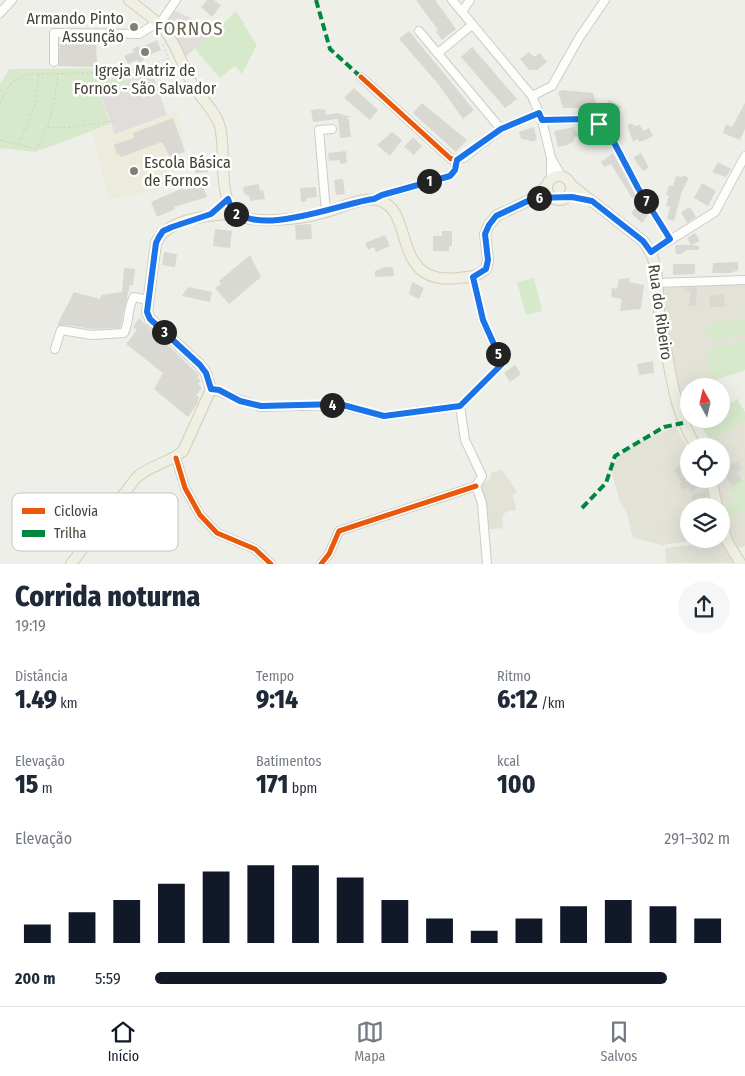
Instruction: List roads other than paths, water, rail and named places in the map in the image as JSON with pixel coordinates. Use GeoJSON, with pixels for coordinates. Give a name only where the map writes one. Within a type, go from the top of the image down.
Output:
{"type":"FeatureCollection","features":[{"type":"Feature","properties":{"kind":"main road"},"geometry":{"type":"LineString","coordinates":[[128,0],[158,24],[170,38],[188,78],[220,126],[228,199],[230,206],[237,214]]}},
{"type":"Feature","properties":{"kind":"main road"},"geometry":{"type":"LineString","coordinates":[[125,493],[136,478],[149,468],[176,458],[184,451],[190,441],[211,389],[206,373],[200,365],[150,319],[147,312],[156,243],[163,231],[211,214],[237,214],[251,219],[265,220],[326,212],[374,199],[381,201],[393,211],[407,251],[420,268],[441,278],[450,279],[473,277],[486,269],[488,260],[485,234],[496,216],[534,198],[549,182],[562,177],[570,184],[570,192],[565,198]]}},
{"type":"Feature","properties":{"kind":"main road"},"geometry":{"type":"LineString","coordinates":[[549,182],[548,193],[554,198]]}},
{"type":"Feature","properties":{"kind":"main road","name":"Rua do Ribeiro"},"geometry":{"type":"LineString","coordinates":[[570,184],[643,241],[651,252],[656,264],[659,311],[675,398],[683,424],[691,438]]}},
{"type":"Feature","properties":{"kind":"main road"},"geometry":{"type":"LineString","coordinates":[[534,198],[565,198],[592,201]]}},
{"type":"Feature","properties":{"kind":"main road"},"geometry":{"type":"LineString","coordinates":[[211,214],[228,199]]}},
{"type":"Feature","properties":{"kind":"main road"},"geometry":{"type":"LineString","coordinates":[[730,547],[741,564]]}},
{"type":"Feature","properties":{"kind":"main road"},"geometry":{"type":"LineString","coordinates":[[74,563],[83,551]]}},
{"type":"Feature","properties":{"kind":"street"},"geometry":{"type":"LineString","coordinates":[[0,13],[12,0]]}},
{"type":"Feature","properties":{"kind":"street"},"geometry":{"type":"LineString","coordinates":[[54,62],[54,33],[140,34],[158,24],[176,0]]}},
{"type":"Feature","properties":{"kind":"street"},"geometry":{"type":"LineString","coordinates":[[452,0],[532,96],[551,158],[562,177]]}},
{"type":"Feature","properties":{"kind":"street"},"geometry":{"type":"LineString","coordinates":[[462,12],[470,0]]}},
{"type":"Feature","properties":{"kind":"street"},"geometry":{"type":"LineString","coordinates":[[532,96],[552,86],[579,38],[605,0]]}},
{"type":"Feature","properties":{"kind":"street"},"geometry":{"type":"LineString","coordinates":[[438,53],[472,26]]}},
{"type":"Feature","properties":{"kind":"street"},"geometry":{"type":"LineString","coordinates":[[419,31],[501,129]]}},
{"type":"Feature","properties":{"kind":"street"},"geometry":{"type":"LineString","coordinates":[[361,77],[452,159],[457,160]]}},
{"type":"Feature","properties":{"kind":"street"},"geometry":{"type":"LineString","coordinates":[[374,199],[382,195],[450,176],[455,170],[457,160],[501,129],[540,117],[587,119],[599,124],[609,133],[638,188],[670,239]]}},
{"type":"Feature","properties":{"kind":"street"},"geometry":{"type":"LineString","coordinates":[[326,212],[319,130],[332,129]]}},
{"type":"Feature","properties":{"kind":"street"},"geometry":{"type":"LineString","coordinates":[[651,252],[716,212],[745,156]]}},
{"type":"Feature","properties":{"kind":"street"},"geometry":{"type":"LineString","coordinates":[[549,182],[551,158]]}},
{"type":"Feature","properties":{"kind":"street"},"geometry":{"type":"LineString","coordinates":[[211,389],[219,390],[240,401],[261,406],[339,404],[384,416],[460,406],[501,365],[501,360],[483,320],[473,277]]}},
{"type":"Feature","properties":{"kind":"street"},"geometry":{"type":"LineString","coordinates":[[657,282],[745,280]]}},
{"type":"Feature","properties":{"kind":"street"},"geometry":{"type":"LineString","coordinates":[[55,349],[60,330],[92,334],[124,333],[129,324],[130,303],[134,297],[148,300]]}},
{"type":"Feature","properties":{"kind":"street"},"geometry":{"type":"LineString","coordinates":[[321,564],[329,554],[340,531],[476,486],[482,476],[465,440],[460,406]]}},
{"type":"Feature","properties":{"kind":"street"},"geometry":{"type":"LineString","coordinates":[[176,458],[185,488],[200,515],[218,533],[254,549],[270,564]]}},
{"type":"Feature","properties":{"kind":"street"},"geometry":{"type":"LineString","coordinates":[[476,486],[482,503],[487,564]]}},
{"type":"Feature","properties":{"kind":"place","name":"Armando Pinto Assunção"},"geometry":{"type":"Point","coordinates":[134,27]}},
{"type":"Feature","properties":{"kind":"place","name":"Igreja Matriz de Fornos - São Salvador"},"geometry":{"type":"Point","coordinates":[145,52]}},
{"type":"Feature","properties":{"kind":"place","name":"Escola Básica de Fornos"},"geometry":{"type":"Point","coordinates":[134,171]}},
{"type":"Feature","properties":{"kind":"district","name":"FORNOS"},"geometry":{"type":"Point","coordinates":[189,28]}}]}
